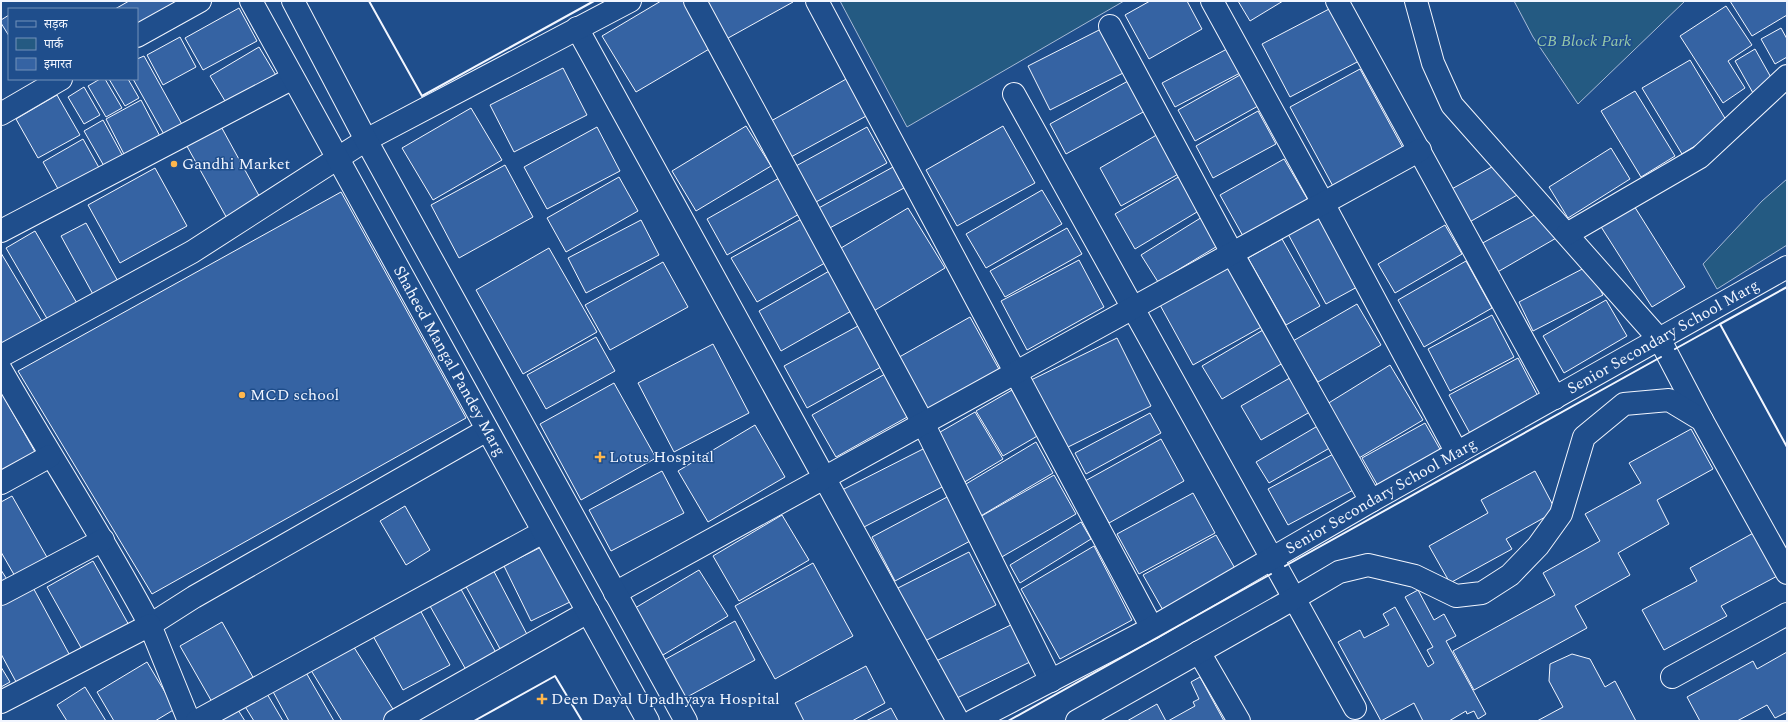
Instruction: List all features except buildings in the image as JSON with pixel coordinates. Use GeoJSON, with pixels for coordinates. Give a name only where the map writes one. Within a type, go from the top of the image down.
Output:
{"type":"FeatureCollection","features":[{"type":"Feature","properties":{"kind":"street"},"geometry":{"type":"LineString","coordinates":[[138,35],[200,1]]}},
{"type":"Feature","properties":{"kind":"street","name":"Shaheed Mangal Pandey Marg"},"geometry":{"type":"LineString","coordinates":[[251,1],[648,721]]}},
{"type":"Feature","properties":{"kind":"street","name":"Shaheed Mangal Pandey Marg"},"geometry":{"type":"LineString","coordinates":[[293,1],[366,140],[686,721]]}},
{"type":"Feature","properties":{"kind":"street"},"geometry":{"type":"LineString","coordinates":[[1,356],[192,252],[337,157],[366,140],[630,1]]}},
{"type":"Feature","properties":{"kind":"street"},"geometry":{"type":"LineString","coordinates":[[695,1],[923,423],[1051,681]]}},
{"type":"Feature","properties":{"kind":"street"},"geometry":{"type":"LineString","coordinates":[[817,1],[1014,373],[1152,628]]}},
{"type":"Feature","properties":{"kind":"street"},"geometry":{"type":"LineString","coordinates":[[1212,1],[1323,203],[1457,453]]}},
{"type":"Feature","properties":{"kind":"street"},"geometry":{"type":"LineString","coordinates":[[1337,1],[1555,398]]}},
{"type":"Feature","properties":{"kind":"street"},"geometry":{"type":"LineString","coordinates":[[1416,1],[1433,63],[1452,105],[1660,340],[1702,420],[1787,574]]}},
{"type":"Feature","properties":{"kind":"street"},"geometry":{"type":"LineString","coordinates":[[1110,26],[1232,253],[1371,501]]}},
{"type":"Feature","properties":{"kind":"street"},"geometry":{"type":"LineString","coordinates":[[577,28],[958,721]]}},
{"type":"Feature","properties":{"kind":"street"},"geometry":{"type":"LineString","coordinates":[[1567,234],[1700,157],[1787,76]]}},
{"type":"Feature","properties":{"kind":"street"},"geometry":{"type":"LineString","coordinates":[[1,231],[293,78]]}},
{"type":"Feature","properties":{"kind":"street"},"geometry":{"type":"LineString","coordinates":[[1,114],[59,80]]}},
{"type":"Feature","properties":{"kind":"street"},"geometry":{"type":"LineString","coordinates":[[1014,94],[1272,560],[1296,598],[1355,708]]}},
{"type":"Feature","properties":{"kind":"street"},"geometry":{"type":"LineString","coordinates":[[615,593],[1420,150]]}},
{"type":"Feature","properties":{"kind":"street","name":"Senior Secondary School Marg"},"geometry":{"type":"LineString","coordinates":[[973,721],[1152,628],[1272,560],[1371,501],[1660,340],[1787,267]]}},
{"type":"Feature","properties":{"kind":"street"},"geometry":{"type":"LineString","coordinates":[[1,370],[50,456],[103,540],[150,625],[189,721]]}},
{"type":"Feature","properties":{"kind":"street"},"geometry":{"type":"LineString","coordinates":[[1077,721],[1296,598],[1339,572],[1368,566],[1415,576],[1456,596],[1482,592],[1510,575],[1538,546],[1561,514],[1584,437],[1624,404],[1669,400],[1702,420]]}},
{"type":"Feature","properties":{"kind":"street"},"geometry":{"type":"LineString","coordinates":[[1,702],[150,625],[194,598],[487,430]]}},
{"type":"Feature","properties":{"kind":"street"},"geometry":{"type":"LineString","coordinates":[[1,483],[50,456]]}},
{"type":"Feature","properties":{"kind":"street"},"geometry":{"type":"LineString","coordinates":[[196,721],[543,532]]}},
{"type":"Feature","properties":{"kind":"street"},"geometry":{"type":"LineString","coordinates":[[1,594],[103,540]]}},
{"type":"Feature","properties":{"kind":"street"},"geometry":{"type":"LineString","coordinates":[[395,721],[588,612]]}},
{"type":"Feature","properties":{"kind":"street"},"geometry":{"type":"LineString","coordinates":[[1672,677],[1787,614]]}},
{"type":"Feature","properties":{"kind":"street"},"geometry":{"type":"LineString","coordinates":[[1199,652],[1239,721]]}},
{"type":"Feature","properties":{"kind":"green space"},"geometry":{"type":"Polygon","coordinates":[[[840,1],[1124,1],[907,127],[840,1]]]}},
{"type":"Feature","properties":{"kind":"green space","name":"CB Block Park"},"geometry":{"type":"Polygon","coordinates":[[[1514,1],[1685,1],[1578,104],[1533,37],[1514,1]]]}},
{"type":"Feature","properties":{"kind":"green space"},"geometry":{"type":"Polygon","coordinates":[[[1787,179],[1787,245],[1717,289],[1703,264],[1762,201],[1787,179]]]}},
{"type":"Feature","properties":{"kind":"wall"},"geometry":{"type":"LineString","coordinates":[[369,1],[422,96],[594,1]]}},
{"type":"Feature","properties":{"kind":"wall"},"geometry":{"type":"LineString","coordinates":[[1720,324],[1787,287]]}},
{"type":"Feature","properties":{"kind":"wall"},"geometry":{"type":"LineString","coordinates":[[1675,349],[1720,324],[1787,447]]}},
{"type":"Feature","properties":{"kind":"wall"},"geometry":{"type":"LineString","coordinates":[[1285,566],[1661,357]]}},
{"type":"Feature","properties":{"kind":"wall"},"geometry":{"type":"LineString","coordinates":[[1008,721],[1271,574]]}},
{"type":"Feature","properties":{"kind":"wall"},"geometry":{"type":"LineString","coordinates":[[474,721],[555,676],[582,721]]}},
{"type":"Feature","properties":{"kind":"place","name":"Gandhi Market"},"geometry":{"type":"Point","coordinates":[174,164]}},
{"type":"Feature","properties":{"kind":"place","name":"MCD school"},"geometry":{"type":"Point","coordinates":[242,395]}},
{"type":"Feature","properties":{"kind":"place","name":"Lotus Hospital"},"geometry":{"type":"Point","coordinates":[600,457]}},
{"type":"Feature","properties":{"kind":"place","name":"Deen Dayal Upadhyaya Hospital"},"geometry":{"type":"Point","coordinates":[542,699]}}]}
